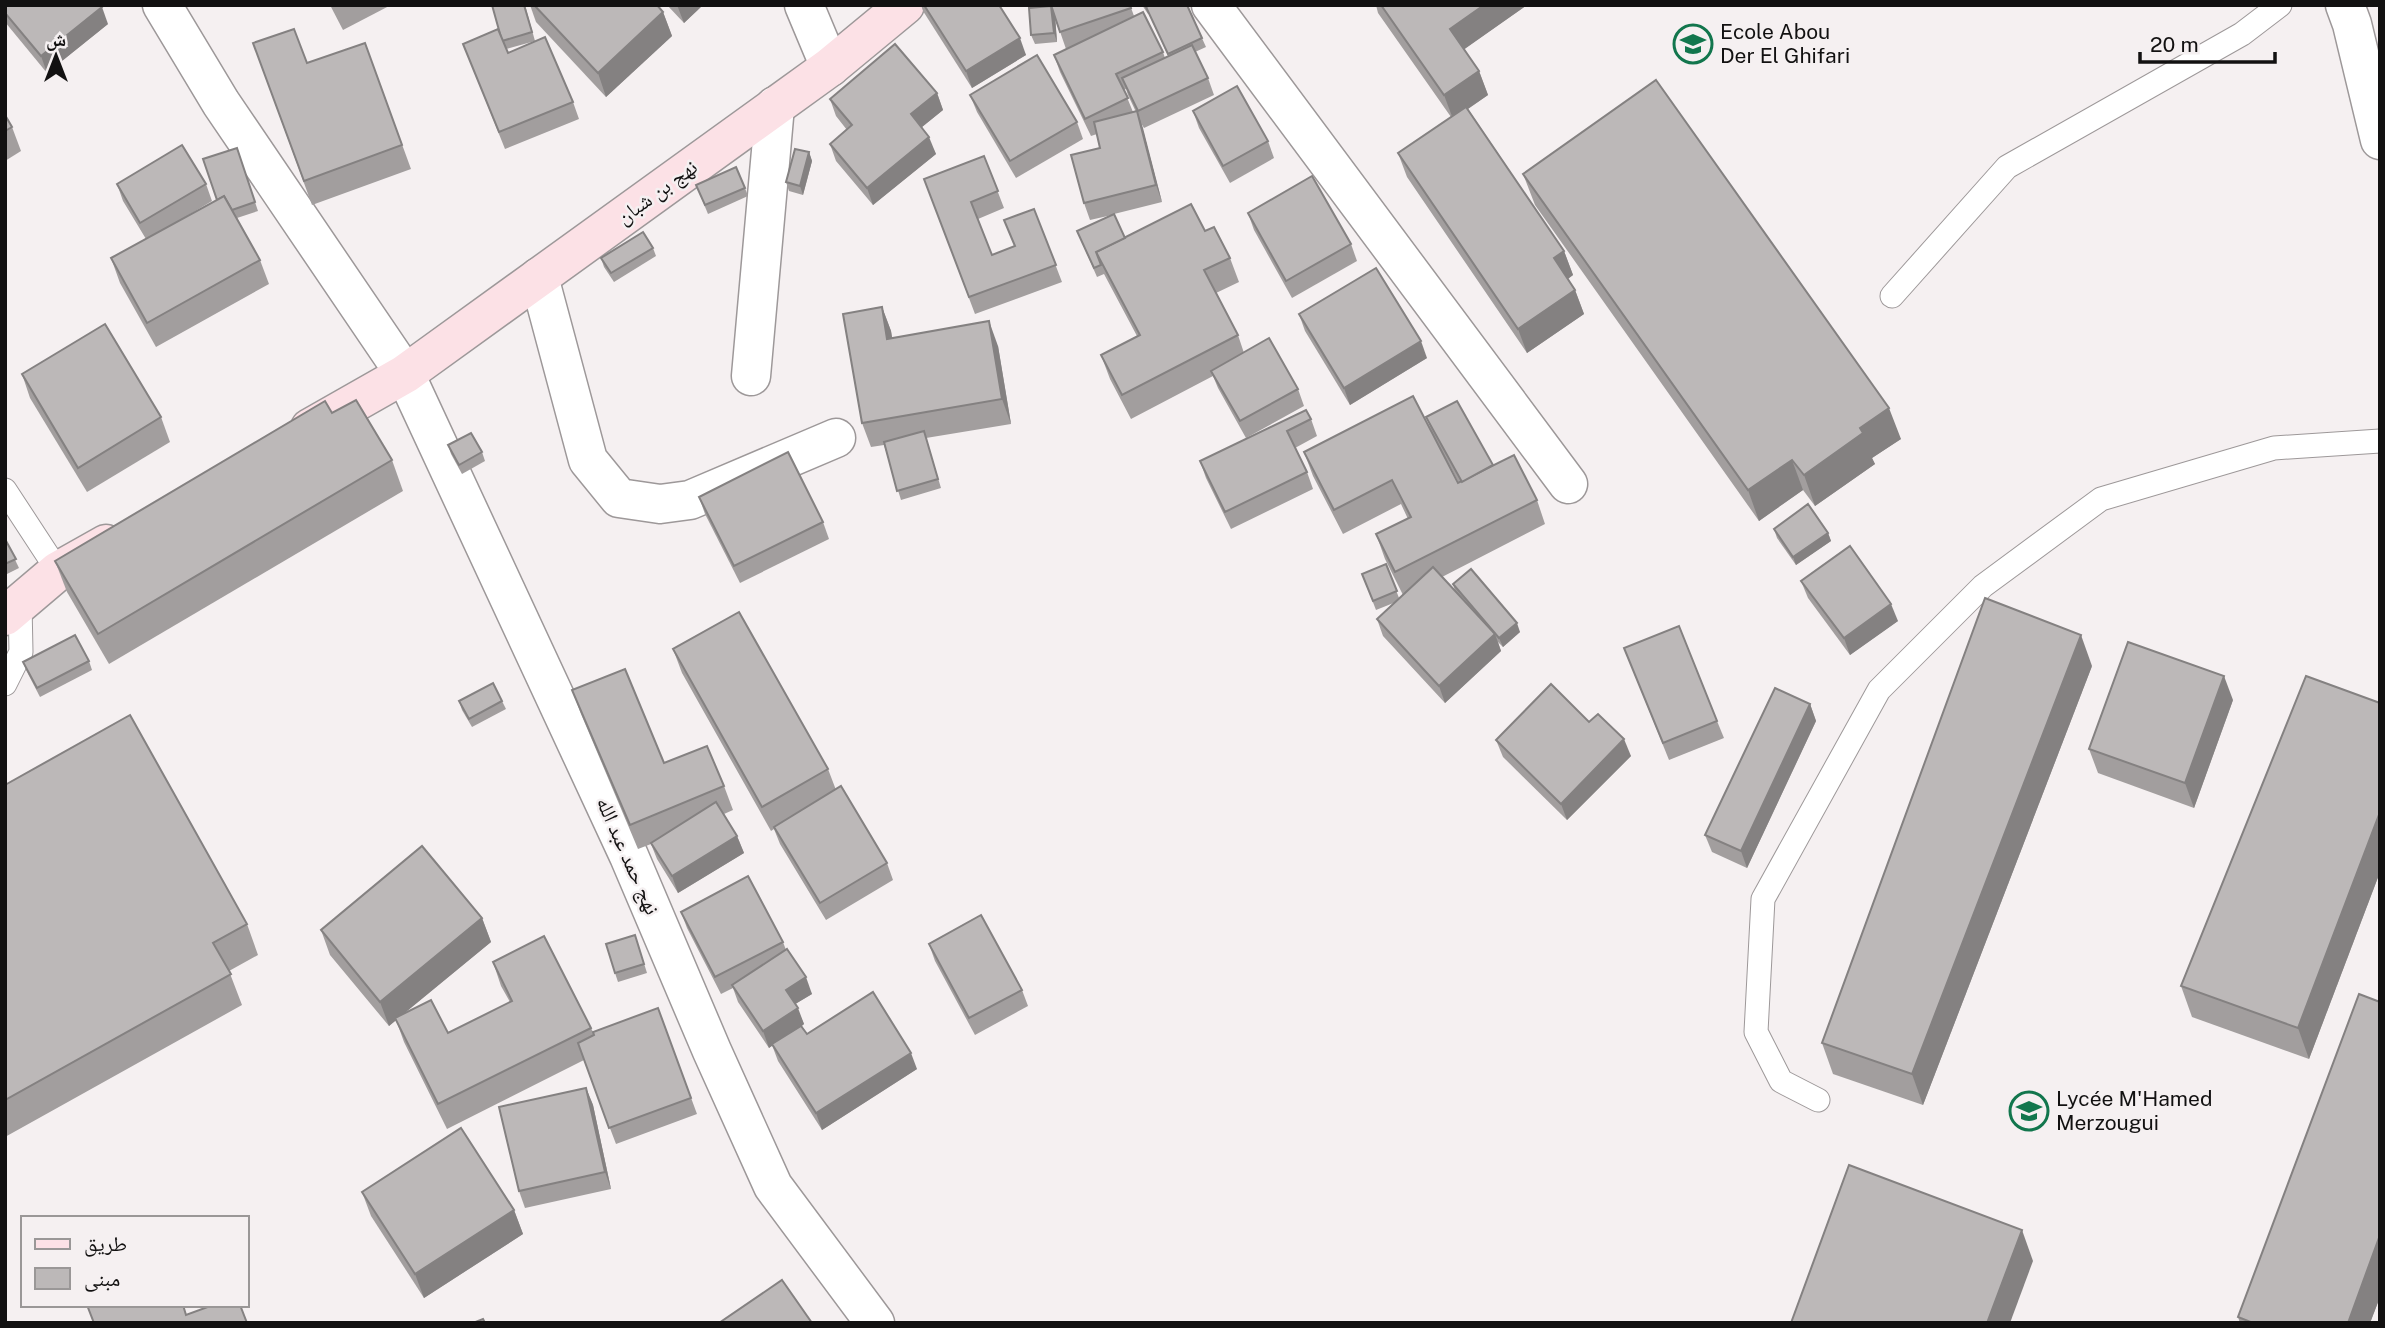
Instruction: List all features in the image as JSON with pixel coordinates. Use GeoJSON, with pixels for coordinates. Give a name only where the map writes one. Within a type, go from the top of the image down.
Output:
{"type":"FeatureCollection","features":[{"type":"Feature","properties":{"kind":"street","name":"نهج حمد عبد الله"},"geometry":{"type":"LineString","coordinates":[[162,5],[221,103],[405,374],[629,856],[773,1186],[875,1323]]}},
{"type":"Feature","properties":{"kind":"street"},"geometry":{"type":"LineString","coordinates":[[804,5],[831,67]]}},
{"type":"Feature","properties":{"kind":"street","name":"نهج بن شبان"},"geometry":{"type":"LineString","coordinates":[[286,442],[405,374],[831,67],[905,5]]}},
{"type":"Feature","properties":{"kind":"street"},"geometry":{"type":"LineString","coordinates":[[1211,5],[1568,484]]}},
{"type":"Feature","properties":{"kind":"street"},"geometry":{"type":"LineString","coordinates":[[2345,5],[2380,140]]}},
{"type":"Feature","properties":{"kind":"street"},"geometry":{"type":"LineString","coordinates":[[751,376],[775,106]]}},
{"type":"Feature","properties":{"kind":"street"},"geometry":{"type":"LineString","coordinates":[[539,277],[588,460],[619,498],[660,504],[690,500],[836,438]]}},
{"type":"Feature","properties":{"kind":"street"},"geometry":{"type":"LineString","coordinates":[[13,610],[58,571],[130,531]]}},
{"type":"Feature","properties":{"kind":"lane"},"geometry":{"type":"LineString","coordinates":[[1892,296],[2007,167],[2242,34],[2280,5]]}},
{"type":"Feature","properties":{"kind":"lane"},"geometry":{"type":"LineString","coordinates":[[1818,1100],[1781,1081],[1756,1032],[1763,899],[1880,690],[1983,586],[2101,499],[2274,448],[2380,440]]}},
{"type":"Feature","properties":{"kind":"lane"},"geometry":{"type":"LineString","coordinates":[[5,490],[58,571]]}},
{"type":"Feature","properties":{"kind":"lane"},"geometry":{"type":"LineString","coordinates":[[5,684],[21,652],[13,610]]}},
{"type":"Feature","properties":{"kind":"building"},"geometry":{"type":"Polygon","coordinates":[[[5,5],[102,7],[41,56],[5,13],[5,5]]]}},
{"type":"Feature","properties":{"kind":"building"},"geometry":{"type":"Polygon","coordinates":[[[492,5],[524,5],[532,32],[502,41],[492,5]]]}},
{"type":"Feature","properties":{"kind":"building"},"geometry":{"type":"Polygon","coordinates":[[[534,5],[657,5],[663,12],[598,73],[534,5]]]}},
{"type":"Feature","properties":{"kind":"building"},"geometry":{"type":"Polygon","coordinates":[[[924,5],[999,5],[1020,38],[966,71],[924,5]]]}},
{"type":"Feature","properties":{"kind":"building"},"geometry":{"type":"Polygon","coordinates":[[[1051,5],[1130,5],[1131,8],[1060,32],[1051,5]]]}},
{"type":"Feature","properties":{"kind":"building"},"geometry":{"type":"Polygon","coordinates":[[[1187,5],[1202,38],[1168,54],[1146,7],[1187,5]]]}},
{"type":"Feature","properties":{"kind":"building"},"geometry":{"type":"Polygon","coordinates":[[[1381,5],[1484,5],[1450,29],[1479,71],[1444,95],[1381,5]]]}},
{"type":"Feature","properties":{"kind":"building"},"geometry":{"type":"Polygon","coordinates":[[[1051,6],[1054,33],[1031,35],[1029,8],[1051,6]]]}},
{"type":"Feature","properties":{"kind":"building"},"geometry":{"type":"Polygon","coordinates":[[[1143,12],[1163,52],[1116,74],[1128,98],[1085,119],[1054,55],[1143,12]]]}},
{"type":"Feature","properties":{"kind":"building"},"geometry":{"type":"Polygon","coordinates":[[[294,29],[307,63],[365,43],[402,145],[304,181],[253,43],[294,29]]]}},
{"type":"Feature","properties":{"kind":"building"},"geometry":{"type":"Polygon","coordinates":[[[498,29],[508,53],[545,37],[573,102],[499,132],[463,44],[498,29]]]}},
{"type":"Feature","properties":{"kind":"building"},"geometry":{"type":"Polygon","coordinates":[[[895,44],[937,93],[911,114],[929,137],[867,188],[830,144],[852,125],[830,99],[895,44]]]}},
{"type":"Feature","properties":{"kind":"building"},"geometry":{"type":"Polygon","coordinates":[[[1192,45],[1208,78],[1138,111],[1122,78],[1192,45]]]}},
{"type":"Feature","properties":{"kind":"building"},"geometry":{"type":"Polygon","coordinates":[[[1037,55],[1077,122],[1010,161],[970,95],[1037,55]]]}},
{"type":"Feature","properties":{"kind":"building"},"geometry":{"type":"Polygon","coordinates":[[[1656,80],[1889,408],[1860,428],[1863,433],[1804,475],[1792,460],[1748,490],[1523,174],[1656,80]]]}},
{"type":"Feature","properties":{"kind":"building"},"geometry":{"type":"Polygon","coordinates":[[[1237,86],[1268,141],[1223,166],[1193,111],[1237,86]]]}},
{"type":"Feature","properties":{"kind":"building"},"geometry":{"type":"Polygon","coordinates":[[[1466,107],[1564,251],[1554,258],[1575,290],[1518,329],[1398,153],[1466,107]]]}},
{"type":"Feature","properties":{"kind":"building"},"geometry":{"type":"Polygon","coordinates":[[[1137,111],[1156,185],[1084,203],[1071,155],[1100,148],[1094,122],[1137,111]]]}},
{"type":"Feature","properties":{"kind":"building"},"geometry":{"type":"Polygon","coordinates":[[[5,115],[12,127],[5,131],[5,115]]]}},
{"type":"Feature","properties":{"kind":"building"},"geometry":{"type":"Polygon","coordinates":[[[182,145],[206,184],[140,223],[117,184],[182,145]]]}},
{"type":"Feature","properties":{"kind":"building"},"geometry":{"type":"Polygon","coordinates":[[[237,148],[255,202],[232,210],[224,196],[217,200],[203,159],[237,148]]]}},
{"type":"Feature","properties":{"kind":"building"},"geometry":{"type":"Polygon","coordinates":[[[795,149],[809,152],[800,186],[786,182],[795,149]]]}},
{"type":"Feature","properties":{"kind":"building"},"geometry":{"type":"Polygon","coordinates":[[[984,156],[998,191],[971,202],[992,255],[1015,246],[1004,220],[1034,209],[1056,265],[969,297],[924,179],[984,156]]]}},
{"type":"Feature","properties":{"kind":"building"},"geometry":{"type":"Polygon","coordinates":[[[736,167],[745,188],[705,205],[696,185],[736,167]]]}},
{"type":"Feature","properties":{"kind":"building"},"geometry":{"type":"Polygon","coordinates":[[[1312,176],[1351,244],[1286,281],[1248,213],[1312,176]]]}},
{"type":"Feature","properties":{"kind":"building"},"geometry":{"type":"Polygon","coordinates":[[[224,196],[260,260],[147,323],[111,258],[224,196]]]}},
{"type":"Feature","properties":{"kind":"building"},"geometry":{"type":"Polygon","coordinates":[[[1191,204],[1205,231],[1214,227],[1230,258],[1204,270],[1238,335],[1122,395],[1101,355],[1140,335],[1096,252],[1191,204]]]}},
{"type":"Feature","properties":{"kind":"building"},"geometry":{"type":"Polygon","coordinates":[[[1114,214],[1125,238],[1096,252],[1101,265],[1094,268],[1077,231],[1114,214]]]}},
{"type":"Feature","properties":{"kind":"building"},"geometry":{"type":"Polygon","coordinates":[[[643,232],[653,248],[611,273],[601,258],[643,232]]]}},
{"type":"Feature","properties":{"kind":"building"},"geometry":{"type":"Polygon","coordinates":[[[1376,268],[1421,341],[1344,388],[1299,314],[1376,268]]]}},
{"type":"Feature","properties":{"kind":"building"},"geometry":{"type":"Polygon","coordinates":[[[882,307],[887,339],[989,321],[1002,399],[862,423],[843,314],[882,307]]]}},
{"type":"Feature","properties":{"kind":"building"},"geometry":{"type":"Polygon","coordinates":[[[105,324],[161,417],[78,468],[22,374],[105,324]]]}},
{"type":"Feature","properties":{"kind":"building"},"geometry":{"type":"Polygon","coordinates":[[[1269,338],[1298,389],[1240,421],[1211,371],[1269,338]]]}},
{"type":"Feature","properties":{"kind":"building"},"geometry":{"type":"Polygon","coordinates":[[[1413,396],[1458,483],[1514,455],[1537,500],[1395,572],[1376,534],[1411,517],[1392,480],[1334,510],[1304,452],[1413,396]]]}},
{"type":"Feature","properties":{"kind":"building"},"geometry":{"type":"Polygon","coordinates":[[[356,400],[392,460],[98,634],[55,561],[325,401],[332,413],[356,400]]]}},
{"type":"Feature","properties":{"kind":"building"},"geometry":{"type":"Polygon","coordinates":[[[1457,401],[1493,465],[1462,482],[1426,417],[1457,401]]]}},
{"type":"Feature","properties":{"kind":"building"},"geometry":{"type":"Polygon","coordinates":[[[1306,410],[1311,419],[1287,431],[1307,472],[1225,512],[1200,461],[1306,410]]]}},
{"type":"Feature","properties":{"kind":"building"},"geometry":{"type":"Polygon","coordinates":[[[924,431],[938,479],[897,491],[884,442],[924,431]]]}},
{"type":"Feature","properties":{"kind":"building"},"geometry":{"type":"Polygon","coordinates":[[[471,433],[482,452],[459,465],[448,445],[471,433]]]}},
{"type":"Feature","properties":{"kind":"building"},"geometry":{"type":"Polygon","coordinates":[[[788,452],[823,522],[734,566],[699,497],[788,452]]]}},
{"type":"Feature","properties":{"kind":"building"},"geometry":{"type":"Polygon","coordinates":[[[1808,504],[1828,533],[1793,557],[1774,529],[1808,504]]]}},
{"type":"Feature","properties":{"kind":"building"},"geometry":{"type":"Polygon","coordinates":[[[5,539],[16,559],[5,564],[5,539]]]}},
{"type":"Feature","properties":{"kind":"building"},"geometry":{"type":"Polygon","coordinates":[[[1850,546],[1891,604],[1844,638],[1801,581],[1850,546]]]}},
{"type":"Feature","properties":{"kind":"building"},"geometry":{"type":"Polygon","coordinates":[[[1386,564],[1397,591],[1373,601],[1362,574],[1386,564]]]}},
{"type":"Feature","properties":{"kind":"building"},"geometry":{"type":"Polygon","coordinates":[[[1433,567],[1495,634],[1439,686],[1377,619],[1433,567]]]}},
{"type":"Feature","properties":{"kind":"building"},"geometry":{"type":"Polygon","coordinates":[[[1471,569],[1517,623],[1499,638],[1453,584],[1471,569]]]}},
{"type":"Feature","properties":{"kind":"building"},"geometry":{"type":"Polygon","coordinates":[[[1985,598],[2081,635],[1912,1074],[1822,1043],[1985,598]]]}},
{"type":"Feature","properties":{"kind":"building"},"geometry":{"type":"Polygon","coordinates":[[[739,612],[828,769],[762,807],[673,649],[739,612]]]}},
{"type":"Feature","properties":{"kind":"building"},"geometry":{"type":"Polygon","coordinates":[[[1679,626],[1717,721],[1663,743],[1624,648],[1679,626]]]}},
{"type":"Feature","properties":{"kind":"building"},"geometry":{"type":"Polygon","coordinates":[[[75,635],[89,661],[37,688],[23,662],[75,635]]]}},
{"type":"Feature","properties":{"kind":"building"},"geometry":{"type":"Polygon","coordinates":[[[2128,642],[2224,676],[2185,783],[2089,749],[2128,642]]]}},
{"type":"Feature","properties":{"kind":"building"},"geometry":{"type":"Polygon","coordinates":[[[625,669],[664,763],[707,746],[724,786],[630,825],[572,690],[625,669]]]}},
{"type":"Feature","properties":{"kind":"building"},"geometry":{"type":"Polygon","coordinates":[[[2306,676],[2380,703],[2380,812],[2298,1028],[2181,986],[2306,676]]]}},
{"type":"Feature","properties":{"kind":"building"},"geometry":{"type":"Polygon","coordinates":[[[493,683],[502,701],[469,719],[459,701],[493,683]]]}},
{"type":"Feature","properties":{"kind":"building"},"geometry":{"type":"Polygon","coordinates":[[[1551,684],[1589,722],[1598,714],[1624,739],[1561,804],[1496,740],[1551,684]]]}},
{"type":"Feature","properties":{"kind":"building"},"geometry":{"type":"Polygon","coordinates":[[[1775,688],[1810,704],[1741,851],[1705,835],[1775,688]]]}},
{"type":"Feature","properties":{"kind":"building"},"geometry":{"type":"Polygon","coordinates":[[[130,715],[247,924],[213,943],[231,974],[5,1100],[5,785],[130,715]]]}},
{"type":"Feature","properties":{"kind":"building"},"geometry":{"type":"Polygon","coordinates":[[[841,786],[887,863],[820,903],[774,827],[841,786]]]}},
{"type":"Feature","properties":{"kind":"building"},"geometry":{"type":"Polygon","coordinates":[[[716,802],[737,836],[672,876],[651,843],[716,802]]]}},
{"type":"Feature","properties":{"kind":"building"},"geometry":{"type":"Polygon","coordinates":[[[422,846],[482,918],[380,1002],[321,930],[422,846]]]}},
{"type":"Feature","properties":{"kind":"building"},"geometry":{"type":"Polygon","coordinates":[[[748,876],[783,942],[715,977],[681,912],[748,876]]]}},
{"type":"Feature","properties":{"kind":"building"},"geometry":{"type":"Polygon","coordinates":[[[981,915],[1022,990],[969,1018],[929,944],[981,915]]]}},
{"type":"Feature","properties":{"kind":"building"},"geometry":{"type":"Polygon","coordinates":[[[635,935],[644,964],[615,973],[606,944],[635,935]]]}},
{"type":"Feature","properties":{"kind":"building"},"geometry":{"type":"Polygon","coordinates":[[[544,936],[591,1028],[438,1104],[395,1018],[431,1000],[448,1033],[512,1001],[493,962],[544,936]]]}},
{"type":"Feature","properties":{"kind":"building"},"geometry":{"type":"Polygon","coordinates":[[[787,949],[806,977],[786,990],[798,1008],[763,1031],[732,985],[787,949]]]}},
{"type":"Feature","properties":{"kind":"building"},"geometry":{"type":"Polygon","coordinates":[[[873,992],[911,1053],[816,1113],[772,1044],[801,1026],[807,1034],[873,992]]]}},
{"type":"Feature","properties":{"kind":"building"},"geometry":{"type":"Polygon","coordinates":[[[2359,994],[2380,1002],[2380,1235],[2348,1323],[2253,1323],[2238,1317],[2359,994]]]}},
{"type":"Feature","properties":{"kind":"building"},"geometry":{"type":"Polygon","coordinates":[[[658,1008],[691,1098],[609,1128],[578,1043],[594,1035],[593,1032],[658,1008]]]}},
{"type":"Feature","properties":{"kind":"building"},"geometry":{"type":"Polygon","coordinates":[[[586,1088],[605,1172],[519,1191],[499,1107],[586,1088]]]}},
{"type":"Feature","properties":{"kind":"building"},"geometry":{"type":"Polygon","coordinates":[[[461,1128],[514,1210],[415,1274],[362,1192],[461,1128]]]}},
{"type":"Feature","properties":{"kind":"building"},"geometry":{"type":"Polygon","coordinates":[[[1849,1165],[2022,1230],[1987,1323],[1791,1323],[1849,1165]]]}},
{"type":"Feature","properties":{"kind":"building"},"geometry":{"type":"Polygon","coordinates":[[[782,1280],[812,1323],[719,1323],[782,1280]]]}},
{"type":"Feature","properties":{"kind":"building"},"geometry":{"type":"Polygon","coordinates":[[[88,1307],[184,1307],[186,1315],[208,1307],[241,1307],[247,1323],[94,1323],[88,1307]]]}},
{"type":"Feature","properties":{"kind":"place","name":"Ecole Abou Der El Ghifari"},"geometry":{"type":"Point","coordinates":[1693,44]}},
{"type":"Feature","properties":{"kind":"place","name":"Lycée M'Hamed Merzougui"},"geometry":{"type":"Point","coordinates":[2029,1111]}}]}
